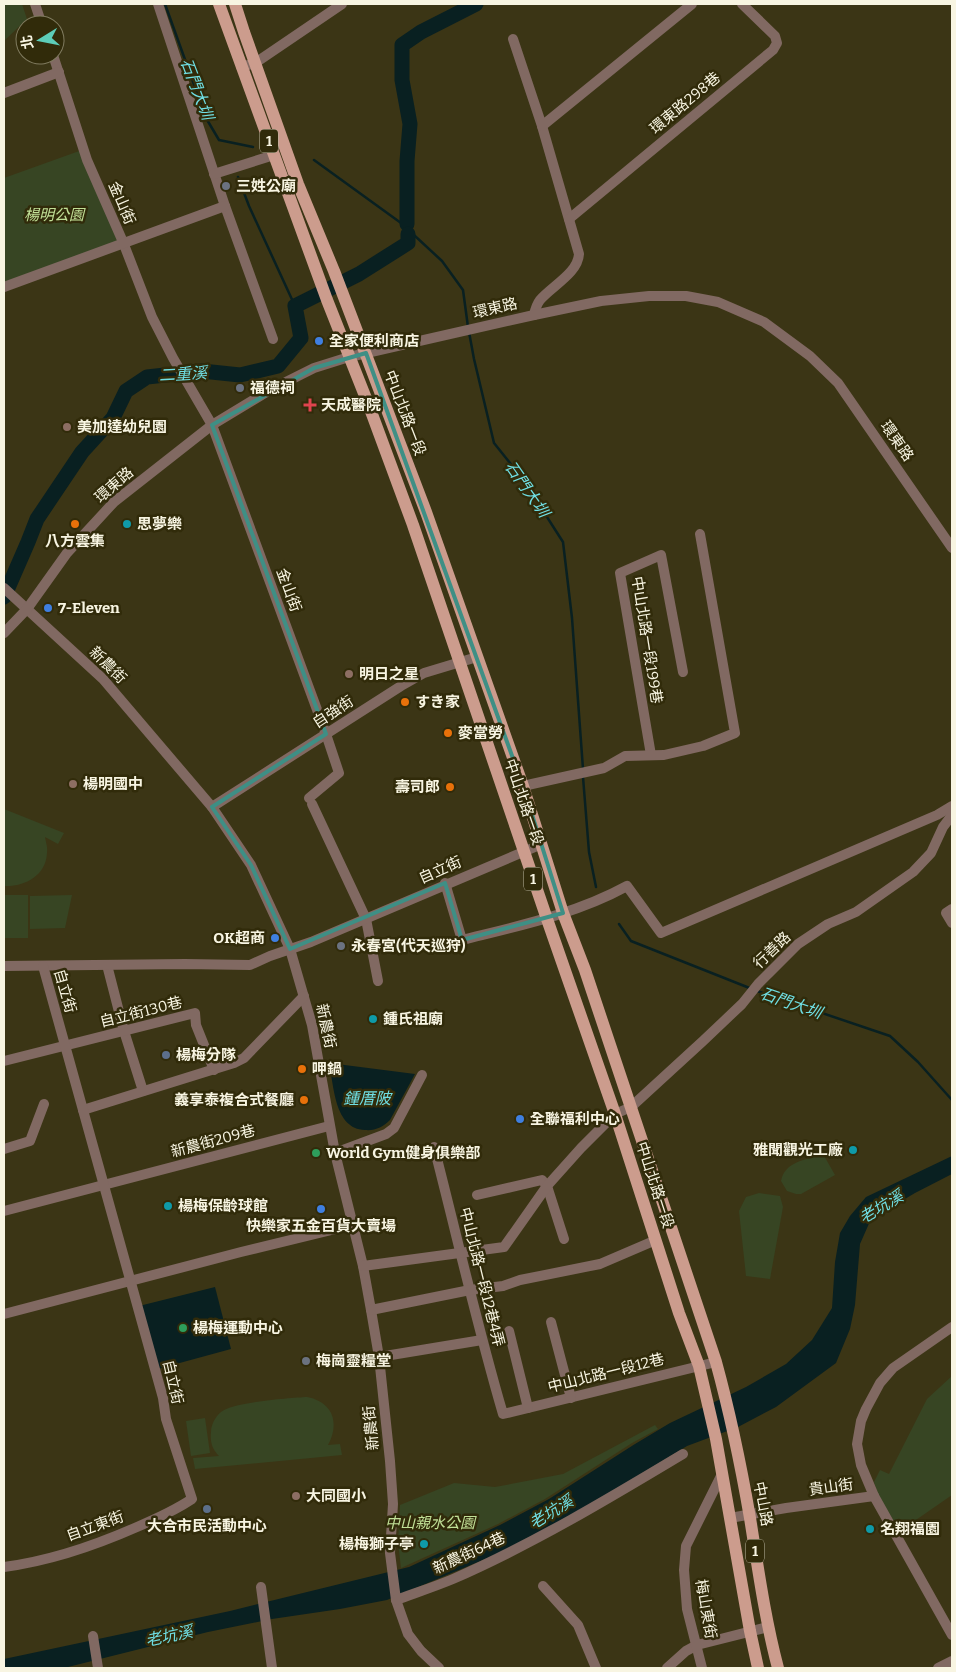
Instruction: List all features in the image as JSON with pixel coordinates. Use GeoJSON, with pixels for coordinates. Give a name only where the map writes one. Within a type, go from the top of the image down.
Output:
{"type":"FeatureCollection","features":[{"type":"Feature","properties":{"kind":"main road","name":"1"},"geometry":{"type":"LineString","coordinates":[[219,4],[274,155]]}},
{"type":"Feature","properties":{"kind":"main road","name":"1"},"geometry":{"type":"LineString","coordinates":[[235,4],[255,63]]}},
{"type":"Feature","properties":{"kind":"main road","name":"中山北路一段"},"geometry":{"type":"LineString","coordinates":[[255,63],[298,184],[334,271],[426,512],[523,786],[563,912],[586,970],[716,1362],[733,1434]]}},
{"type":"Feature","properties":{"kind":"main road","name":"中山北路一段"},"geometry":{"type":"LineString","coordinates":[[274,155],[406,507],[615,1114],[679,1312],[700,1366],[722,1474]]}},
{"type":"Feature","properties":{"kind":"main road","name":"中山路"},"geometry":{"type":"LineString","coordinates":[[733,1434],[768,1627],[778,1668]]}},
{"type":"Feature","properties":{"kind":"main road","name":"1"},"geometry":{"type":"LineString","coordinates":[[722,1474],[758,1668]]}},
{"type":"Feature","properties":{"kind":"street"},"geometry":{"type":"LineString","coordinates":[[158,4],[214,174],[272,339]]}},
{"type":"Feature","properties":{"kind":"street"},"geometry":{"type":"LineString","coordinates":[[241,67],[255,63],[342,4]]}},
{"type":"Feature","properties":{"kind":"street"},"geometry":{"type":"LineString","coordinates":[[542,126],[692,4]]}},
{"type":"Feature","properties":{"kind":"street","name":"環東路298巷"},"geometry":{"type":"LineString","coordinates":[[570,219],[773,50],[777,43],[775,36],[742,4]]}},
{"type":"Feature","properties":{"kind":"street"},"geometry":{"type":"LineString","coordinates":[[513,39],[542,126],[579,254],[578,261],[573,268],[538,302],[534,315]]}},
{"type":"Feature","properties":{"kind":"street","name":"金山街"},"geometry":{"type":"LineString","coordinates":[[56,65],[87,160],[123,242],[152,317],[173,358],[212,425],[326,734],[339,773],[311,801],[366,919]]}},
{"type":"Feature","properties":{"kind":"street"},"geometry":{"type":"LineString","coordinates":[[4,93],[58,72]]}},
{"type":"Feature","properties":{"kind":"street"},"geometry":{"type":"LineString","coordinates":[[214,174],[274,155]]}},
{"type":"Feature","properties":{"kind":"street"},"geometry":{"type":"LineString","coordinates":[[4,287],[225,206]]}},
{"type":"Feature","properties":{"kind":"street","name":"環東路"},"geometry":{"type":"LineString","coordinates":[[4,634],[27,608],[67,554],[114,502],[212,425],[270,390],[314,368],[349,357],[601,301],[649,296],[686,296],[718,302],[764,322],[810,356],[838,383],[952,548]]}},
{"type":"Feature","properties":{"kind":"street"},"geometry":{"type":"LineString","coordinates":[[523,786],[604,768],[625,756],[664,755],[703,746],[735,733],[700,534]]}},
{"type":"Feature","properties":{"kind":"street","name":"中山北路一段199巷"},"geometry":{"type":"LineString","coordinates":[[651,755],[620,573],[661,554],[683,672]]}},
{"type":"Feature","properties":{"kind":"street","name":"新農街"},"geometry":{"type":"LineString","coordinates":[[4,588],[103,679],[212,807],[251,865],[290,950],[312,1025],[329,1126],[363,1266],[379,1357],[393,1504],[390,1553],[396,1600]]}},
{"type":"Feature","properties":{"kind":"street","name":"自強街"},"geometry":{"type":"LineString","coordinates":[[212,807],[401,686],[424,674],[477,657]]}},
{"type":"Feature","properties":{"kind":"street"},"geometry":{"type":"LineString","coordinates":[[445,883],[462,940],[547,919],[610,895],[627,886],[661,934],[937,815],[952,806]]}},
{"type":"Feature","properties":{"kind":"street","name":"行善路"},"geometry":{"type":"LineString","coordinates":[[615,1114],[631,1107],[751,994],[758,984],[798,944],[814,932],[856,912],[913,872],[931,853],[952,815]]}},
{"type":"Feature","properties":{"kind":"street","name":"自立街"},"geometry":{"type":"LineString","coordinates":[[192,1500],[166,1419],[163,1398],[43,966],[250,965],[366,919],[445,883],[542,844]]}},
{"type":"Feature","properties":{"kind":"street"},"geometry":{"type":"LineString","coordinates":[[952,909],[946,913],[952,923]]}},
{"type":"Feature","properties":{"kind":"street"},"geometry":{"type":"LineString","coordinates":[[366,919],[378,981]]}},
{"type":"Feature","properties":{"kind":"street"},"geometry":{"type":"LineString","coordinates":[[107,965],[124,1031],[143,1092]]}},
{"type":"Feature","properties":{"kind":"street"},"geometry":{"type":"LineString","coordinates":[[4,966],[43,966]]}},
{"type":"Feature","properties":{"kind":"street"},"geometry":{"type":"LineString","coordinates":[[83,1110],[234,1064],[244,1058],[304,996]]}},
{"type":"Feature","properties":{"kind":"street","name":"自立街130巷"},"geometry":{"type":"LineString","coordinates":[[4,1061],[195,1014],[196,1025],[214,1070]]}},
{"type":"Feature","properties":{"kind":"street"},"geometry":{"type":"LineString","coordinates":[[335,1153],[386,1134],[394,1128],[422,1075]]}},
{"type":"Feature","properties":{"kind":"street"},"geometry":{"type":"LineString","coordinates":[[4,1149],[30,1141],[44,1104]]}},
{"type":"Feature","properties":{"kind":"street"},"geometry":{"type":"LineString","coordinates":[[363,1266],[462,1254],[504,1246],[547,1186],[615,1114]]}},
{"type":"Feature","properties":{"kind":"street","name":"新農街209巷"},"geometry":{"type":"LineString","coordinates":[[4,1211],[329,1126]]}},
{"type":"Feature","properties":{"kind":"street","name":"中山北路一段12巷4弄"},"geometry":{"type":"LineString","coordinates":[[434,1147],[482,1340],[503,1414]]}},
{"type":"Feature","properties":{"kind":"street"},"geometry":{"type":"LineString","coordinates":[[477,1195],[542,1180],[547,1186],[564,1239]]}},
{"type":"Feature","properties":{"kind":"street"},"geometry":{"type":"LineString","coordinates":[[4,1314],[352,1225]]}},
{"type":"Feature","properties":{"kind":"street"},"geometry":{"type":"LineString","coordinates":[[371,1310],[470,1290],[503,1286],[520,1280],[600,1264],[656,1240]]}},
{"type":"Feature","properties":{"kind":"street"},"geometry":{"type":"LineString","coordinates":[[551,1322],[571,1398]]}},
{"type":"Feature","properties":{"kind":"street","name":"貴山街"},"geometry":{"type":"LineString","coordinates":[[730,1518],[874,1496],[862,1465],[857,1444],[860,1421],[880,1384],[893,1368],[952,1327]]}},
{"type":"Feature","properties":{"kind":"street"},"geometry":{"type":"LineString","coordinates":[[509,1331],[528,1408]]}},
{"type":"Feature","properties":{"kind":"street"},"geometry":{"type":"LineString","coordinates":[[379,1357],[482,1340]]}},
{"type":"Feature","properties":{"kind":"street","name":"中山北路一段12巷"},"geometry":{"type":"LineString","coordinates":[[503,1414],[716,1362]]}},
{"type":"Feature","properties":{"kind":"street","name":"新農街64巷"},"geometry":{"type":"LineString","coordinates":[[396,1600],[452,1579],[525,1544],[586,1512],[683,1454]]}},
{"type":"Feature","properties":{"kind":"street","name":"梅山東街"},"geometry":{"type":"LineString","coordinates":[[702,1668],[687,1609],[684,1570],[686,1546],[722,1474]]}},
{"type":"Feature","properties":{"kind":"street"},"geometry":{"type":"LineString","coordinates":[[874,1496],[952,1634]]}},
{"type":"Feature","properties":{"kind":"street","name":"自立東街"},"geometry":{"type":"LineString","coordinates":[[4,1567],[30,1564],[93,1545],[175,1510],[192,1500]]}},
{"type":"Feature","properties":{"kind":"street"},"geometry":{"type":"LineString","coordinates":[[543,1586],[578,1625],[596,1668]]}},
{"type":"Feature","properties":{"kind":"street"},"geometry":{"type":"LineString","coordinates":[[261,1587],[272,1668]]}},
{"type":"Feature","properties":{"kind":"street"},"geometry":{"type":"LineString","coordinates":[[396,1600],[408,1634],[421,1651],[439,1668]]}},
{"type":"Feature","properties":{"kind":"street"},"geometry":{"type":"LineString","coordinates":[[667,1668],[686,1651],[697,1645],[768,1627]]}},
{"type":"Feature","properties":{"kind":"street"},"geometry":{"type":"LineString","coordinates":[[93,1638],[97,1666]]}},
{"type":"Feature","properties":{"kind":"street"},"geometry":{"type":"LineString","coordinates":[[938,1668],[952,1661]]}},
{"type":"Feature","properties":{"kind":"highlighted area"},"geometry":{"type":"Polygon","coordinates":[[[366,353],[523,786],[563,913],[462,940],[445,883],[290,949],[251,865],[212,807],[326,734],[212,425],[314,368],[366,353]]]}},
{"type":"Feature","properties":{"kind":"green space"},"geometry":{"type":"Polygon","coordinates":[[[4,4],[22,4],[26,15],[15,15],[15,30],[4,41],[4,4]]]}},
{"type":"Feature","properties":{"kind":"green space","name":"楊明公園"},"geometry":{"type":"Polygon","coordinates":[[[82,150],[123,242],[4,287],[4,178],[82,150]]]}},
{"type":"Feature","properties":{"kind":"green space"},"geometry":{"type":"Polygon","coordinates":[[[4,809],[64,833],[58,844],[45,837],[47,851],[43,868],[33,879],[12,886],[4,886],[4,809]]]}},
{"type":"Feature","properties":{"kind":"green space"},"geometry":{"type":"Polygon","coordinates":[[[4,895],[28,895],[28,938],[4,938],[4,895]]]}},
{"type":"Feature","properties":{"kind":"green space"},"geometry":{"type":"Polygon","coordinates":[[[72,895],[65,928],[30,929],[30,896],[72,895]]]}},
{"type":"Feature","properties":{"kind":"green space"},"geometry":{"type":"Polygon","coordinates":[[[823,1154],[835,1175],[801,1194],[787,1191],[781,1181],[787,1169],[797,1162],[823,1154]]]}},
{"type":"Feature","properties":{"kind":"green space"},"geometry":{"type":"Polygon","coordinates":[[[759,1193],[780,1196],[783,1207],[770,1279],[746,1276],[739,1211],[746,1197],[759,1193]]]}},
{"type":"Feature","properties":{"kind":"green space"},"geometry":{"type":"Polygon","coordinates":[[[952,1376],[952,1495],[900,1531],[879,1497],[874,1482],[880,1470],[889,1474],[927,1399],[952,1376]]]}},
{"type":"Feature","properties":{"kind":"green space"},"geometry":{"type":"Polygon","coordinates":[[[307,1397],[323,1404],[332,1415],[332,1437],[328,1445],[340,1444],[342,1455],[195,1469],[193,1458],[219,1456],[211,1442],[211,1429],[221,1412],[249,1403],[307,1397]]]}},
{"type":"Feature","properties":{"kind":"green space"},"geometry":{"type":"Polygon","coordinates":[[[205,1418],[210,1453],[191,1456],[186,1421],[205,1418]]]}},
{"type":"Feature","properties":{"kind":"green space","name":"中山親水公園"},"geometry":{"type":"Polygon","coordinates":[[[655,1425],[658,1429],[632,1443],[545,1499],[498,1524],[401,1568],[398,1543],[400,1505],[454,1483],[495,1487],[563,1474],[655,1425]]]}},
{"type":"Feature","properties":{"kind":"water","name":"鍾厝陂"},"geometry":{"type":"Polygon","coordinates":[[[329,1063],[415,1074],[390,1120],[379,1128],[365,1130],[355,1128],[341,1114],[334,1094],[329,1063]]]}},
{"type":"Feature","properties":{"kind":"water","name":"老坑溪"},"geometry":{"type":"Polygon","coordinates":[[[952,1156],[952,1174],[871,1219],[860,1244],[855,1305],[850,1329],[836,1363],[776,1407],[738,1427],[687,1446],[580,1511],[502,1552],[387,1600],[272,1619],[208,1632],[64,1668],[4,1668],[4,1659],[230,1611],[409,1567],[500,1525],[549,1499],[670,1423],[746,1387],[786,1364],[812,1340],[832,1308],[835,1262],[840,1233],[850,1216],[866,1197],[952,1156]]]}},
{"type":"Feature","properties":{"kind":"water","name":"楊梅運動中心"},"geometry":{"type":"Polygon","coordinates":[[[215,1287],[231,1349],[154,1370],[135,1307],[215,1287]]]}},
{"type":"Feature","properties":{"kind":"waterway","name":"石門大圳"},"geometry":{"type":"LineString","coordinates":[[165,4],[206,118],[219,140],[253,147]]}},
{"type":"Feature","properties":{"kind":"waterway","name":"二重溪"},"geometry":{"type":"LineString","coordinates":[[407,224],[407,161],[410,124],[402,80],[402,45],[421,32],[476,4]]}},
{"type":"Feature","properties":{"kind":"waterway","name":"石門大圳"},"geometry":{"type":"LineString","coordinates":[[314,160],[401,223],[442,261],[463,290],[468,327]]}},
{"type":"Feature","properties":{"kind":"waterway"},"geometry":{"type":"LineString","coordinates":[[238,177],[249,206],[295,306]]}},
{"type":"Feature","properties":{"kind":"waterway","name":"二重溪"},"geometry":{"type":"LineString","coordinates":[[4,597],[37,519],[82,452],[113,418],[126,391],[147,377],[202,371],[240,375],[278,366],[301,338],[295,306],[359,274],[408,243],[408,234]]}},
{"type":"Feature","properties":{"kind":"waterway","name":"石門大圳"},"geometry":{"type":"LineString","coordinates":[[469,332],[494,443],[522,478],[563,542],[572,618],[583,769]]}},
{"type":"Feature","properties":{"kind":"waterway","name":"石門大圳"},"geometry":{"type":"LineString","coordinates":[[583,777],[589,852],[596,887]]}},
{"type":"Feature","properties":{"kind":"waterway","name":"石門大圳"},"geometry":{"type":"LineString","coordinates":[[619,924],[631,941],[752,989]]}},
{"type":"Feature","properties":{"kind":"waterway","name":"石門大圳"},"geometry":{"type":"LineString","coordinates":[[757,991],[890,1036],[918,1062],[952,1100]]}},
{"type":"Feature","properties":{"kind":"place","name":"三姓公廟"},"geometry":{"type":"Point","coordinates":[226,186]}},
{"type":"Feature","properties":{"kind":"place","name":"全家便利商店"},"geometry":{"type":"Point","coordinates":[319,341]}},
{"type":"Feature","properties":{"kind":"place","name":"福德祠"},"geometry":{"type":"Point","coordinates":[240,388]}},
{"type":"Feature","properties":{"kind":"place","name":"天成醫院"},"geometry":{"type":"Point","coordinates":[310,405]}},
{"type":"Feature","properties":{"kind":"place","name":"美加達幼兒園"},"geometry":{"type":"Point","coordinates":[67,427]}},
{"type":"Feature","properties":{"kind":"place","name":"八方雲集"},"geometry":{"type":"Point","coordinates":[75,524]}},
{"type":"Feature","properties":{"kind":"place","name":"思夢樂"},"geometry":{"type":"Point","coordinates":[127,524]}},
{"type":"Feature","properties":{"kind":"place","name":"7-Eleven"},"geometry":{"type":"Point","coordinates":[48,608]}},
{"type":"Feature","properties":{"kind":"place","name":"明日之星"},"geometry":{"type":"Point","coordinates":[349,674]}},
{"type":"Feature","properties":{"kind":"place","name":"すき家"},"geometry":{"type":"Point","coordinates":[405,702]}},
{"type":"Feature","properties":{"kind":"place","name":"麥當勞"},"geometry":{"type":"Point","coordinates":[448,733]}},
{"type":"Feature","properties":{"kind":"place","name":"楊明國中"},"geometry":{"type":"Point","coordinates":[73,784]}},
{"type":"Feature","properties":{"kind":"place","name":"壽司郎"},"geometry":{"type":"Point","coordinates":[450,787]}},
{"type":"Feature","properties":{"kind":"place","name":"OK超商"},"geometry":{"type":"Point","coordinates":[275,938]}},
{"type":"Feature","properties":{"kind":"place","name":"永春宮(代天巡狩)"},"geometry":{"type":"Point","coordinates":[341,946]}},
{"type":"Feature","properties":{"kind":"place","name":"鍾氏祖廟"},"geometry":{"type":"Point","coordinates":[373,1019]}},
{"type":"Feature","properties":{"kind":"place","name":"楊梅分隊"},"geometry":{"type":"Point","coordinates":[166,1055]}},
{"type":"Feature","properties":{"kind":"place","name":"呷鍋"},"geometry":{"type":"Point","coordinates":[302,1069]}},
{"type":"Feature","properties":{"kind":"place","name":"義享泰複合式餐廳"},"geometry":{"type":"Point","coordinates":[304,1100]}},
{"type":"Feature","properties":{"kind":"place","name":"全聯福利中心"},"geometry":{"type":"Point","coordinates":[520,1119]}},
{"type":"Feature","properties":{"kind":"place","name":"雅聞觀光工廠"},"geometry":{"type":"Point","coordinates":[853,1150]}},
{"type":"Feature","properties":{"kind":"place","name":"World Gym健身俱樂部"},"geometry":{"type":"Point","coordinates":[316,1153]}},
{"type":"Feature","properties":{"kind":"place","name":"楊梅保齡球館"},"geometry":{"type":"Point","coordinates":[168,1206]}},
{"type":"Feature","properties":{"kind":"place","name":"快樂家五金百貨大賣場"},"geometry":{"type":"Point","coordinates":[321,1209]}},
{"type":"Feature","properties":{"kind":"place","name":"楊梅運動中心"},"geometry":{"type":"Point","coordinates":[183,1328]}},
{"type":"Feature","properties":{"kind":"place","name":"梅崗靈糧堂"},"geometry":{"type":"Point","coordinates":[306,1361]}},
{"type":"Feature","properties":{"kind":"place","name":"大同國小"},"geometry":{"type":"Point","coordinates":[296,1496]}},
{"type":"Feature","properties":{"kind":"place","name":"大合市民活動中心"},"geometry":{"type":"Point","coordinates":[207,1509]}},
{"type":"Feature","properties":{"kind":"place","name":"名翔福園"},"geometry":{"type":"Point","coordinates":[870,1529]}},
{"type":"Feature","properties":{"kind":"place","name":"楊梅獅子亭"},"geometry":{"type":"Point","coordinates":[424,1544]}}]}
